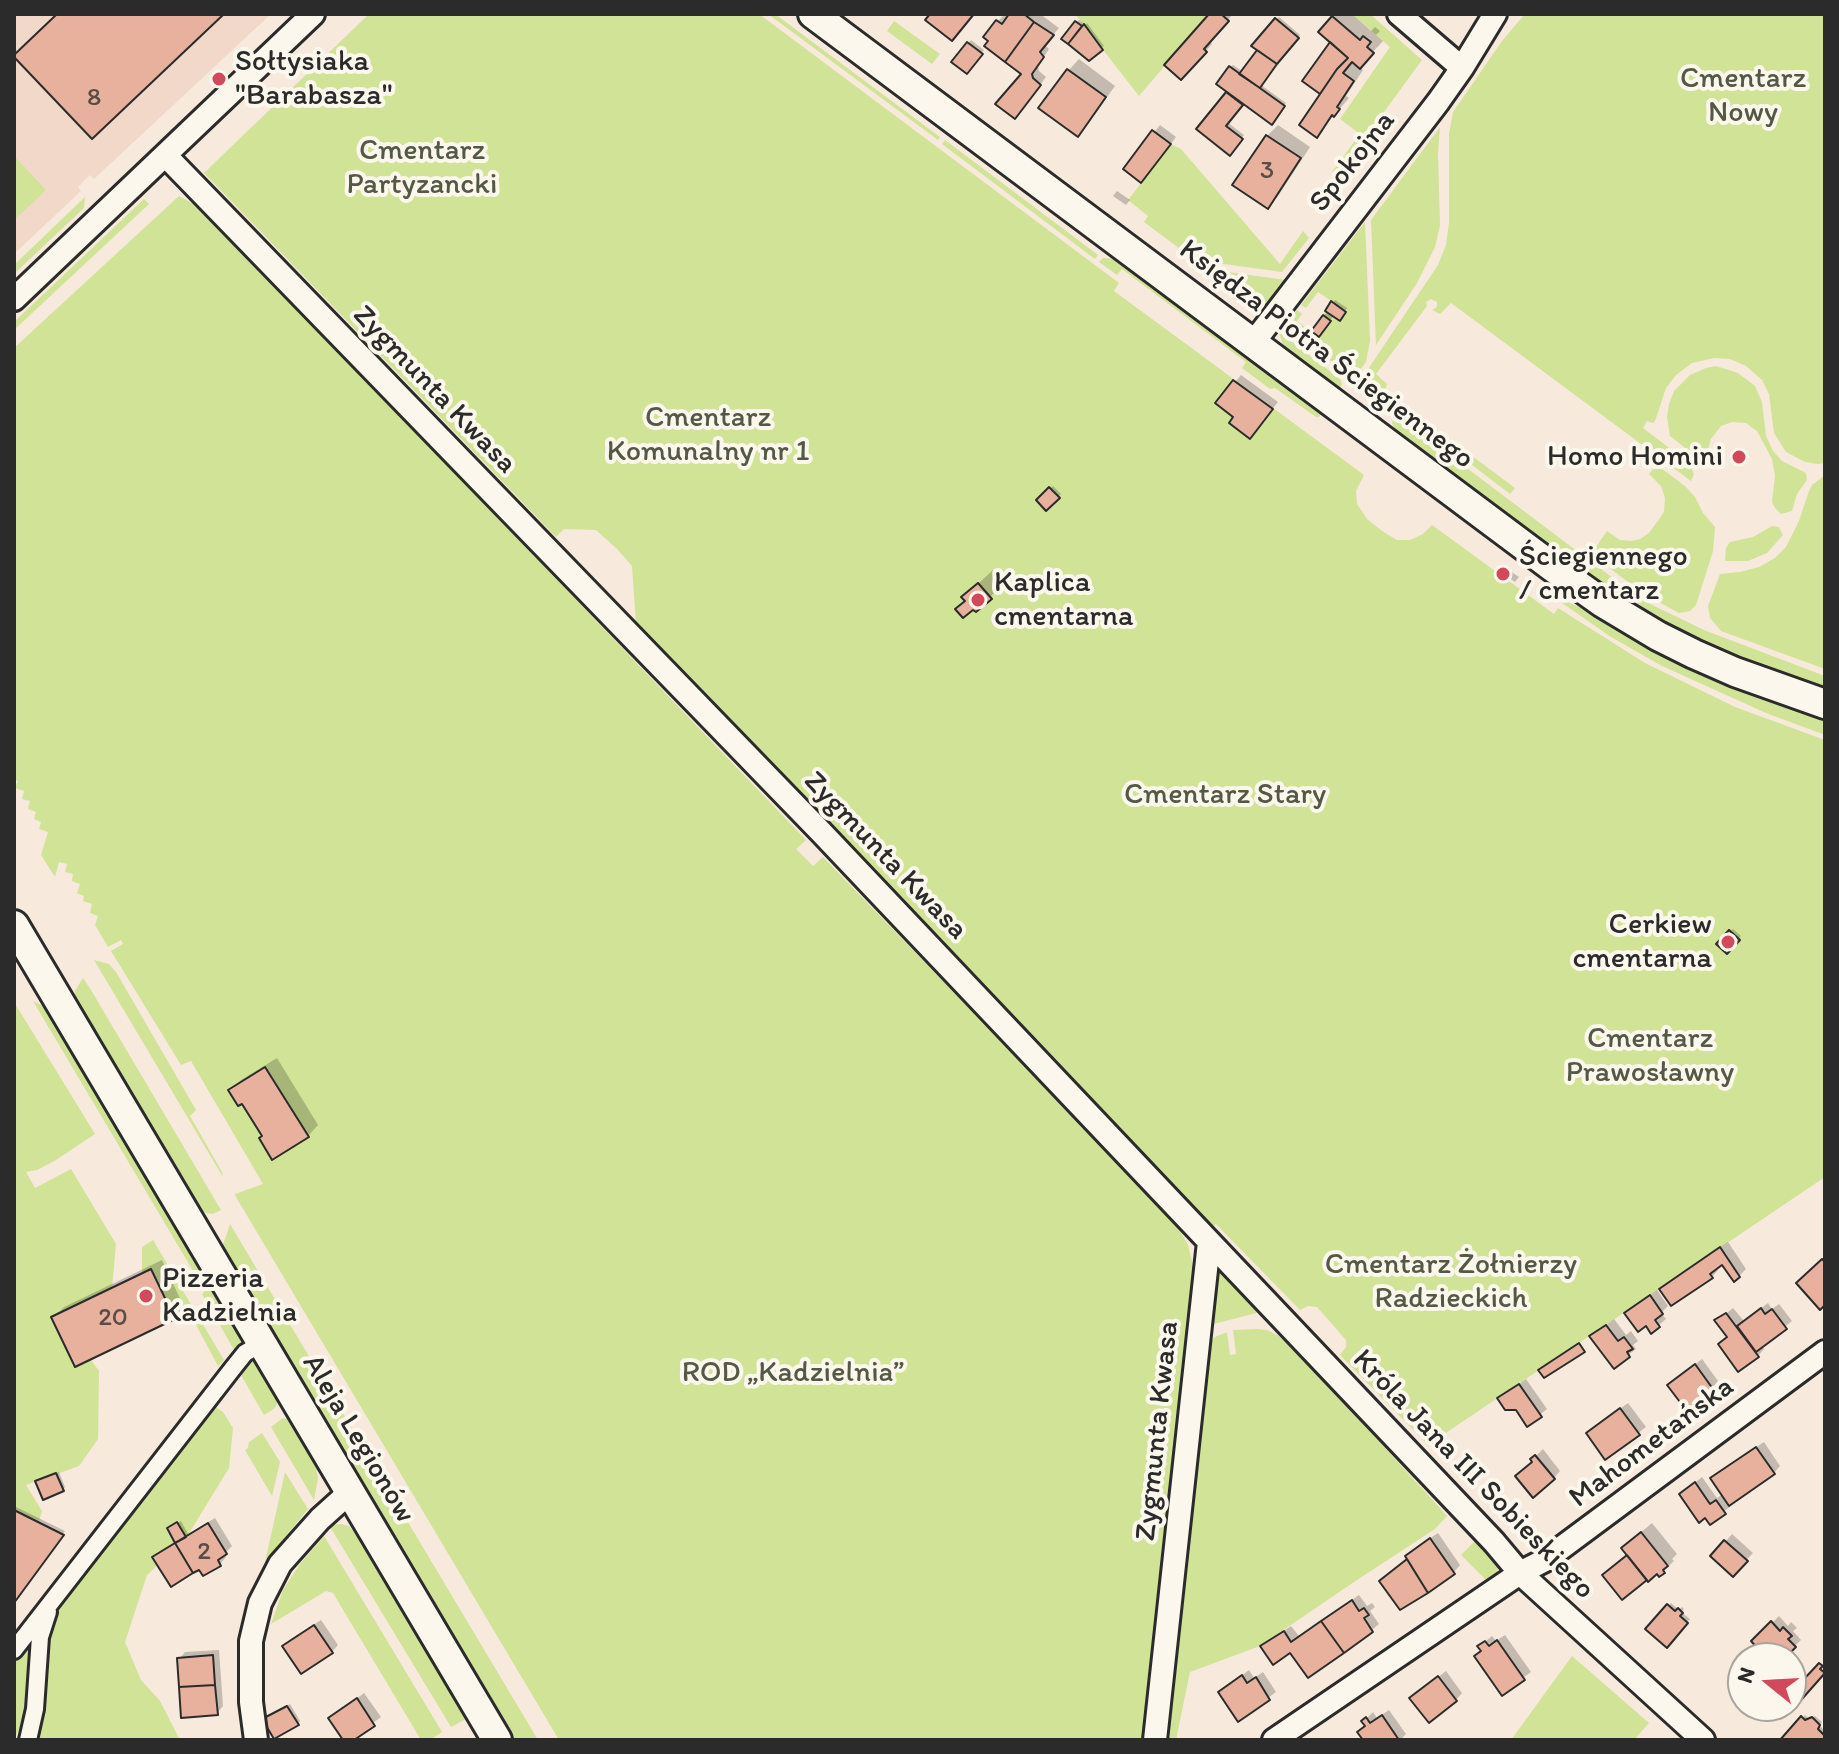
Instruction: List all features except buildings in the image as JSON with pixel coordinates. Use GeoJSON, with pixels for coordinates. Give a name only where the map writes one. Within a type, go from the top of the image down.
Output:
{"type":"FeatureCollection","features":[{"type":"Feature","properties":{"kind":"street"},"geometry":{"type":"LineString","coordinates":[[14,299],[313,14]]}},
{"type":"Feature","properties":{"kind":"street","name":"Księdza Piotra Ściegiennego"},"geometry":{"type":"LineString","coordinates":[[813,14],[1562,574],[1627,619],[1735,672],[1825,704]]}},
{"type":"Feature","properties":{"kind":"street"},"geometry":{"type":"LineString","coordinates":[[1399,14],[1462,68]]}},
{"type":"Feature","properties":{"kind":"street","name":"Spokojna"},"geometry":{"type":"LineString","coordinates":[[1253,343],[1462,68],[1495,14]]}},
{"type":"Feature","properties":{"kind":"street","name":"Zygmunta Kwasa"},"geometry":{"type":"LineString","coordinates":[[166,156],[821,832],[1209,1242],[1155,1740]]}},
{"type":"Feature","properties":{"kind":"street","name":"Aleja Legionów"},"geometry":{"type":"LineString","coordinates":[[14,925],[497,1740]]}},
{"type":"Feature","properties":{"kind":"street","name":"Króla Jana III Sobieskiego"},"geometry":{"type":"LineString","coordinates":[[1209,1242],[1520,1573],[1703,1740]]}},
{"type":"Feature","properties":{"kind":"street"},"geometry":{"type":"LineString","coordinates":[[14,1650],[245,1353],[262,1343]]}},
{"type":"Feature","properties":{"kind":"street","name":"Mahometańska"},"geometry":{"type":"LineString","coordinates":[[1274,1740],[1520,1573],[1545,1560],[1825,1352]]}},
{"type":"Feature","properties":{"kind":"street"},"geometry":{"type":"LineString","coordinates":[[256,1740],[251,1702],[251,1641],[260,1603],[280,1564],[320,1519],[350,1492]]}},
{"type":"Feature","properties":{"kind":"street"},"geometry":{"type":"LineString","coordinates":[[28,1740],[35,1709],[40,1637],[52,1601]]}},
{"type":"Feature","properties":{"kind":"shaded area"},"geometry":{"type":"Polygon","coordinates":[[[14,14],[271,14],[94,179],[90,175],[78,187],[81,191],[14,254],[14,14]]]}},
{"type":"Feature","properties":{"kind":"green space"},"geometry":{"type":"Polygon","coordinates":[[[369,14],[759,14],[1119,283],[1114,291],[1364,475],[1356,491],[1357,504],[1367,519],[1382,531],[1397,540],[1410,540],[1432,525],[1554,614],[1558,608],[1645,663],[1735,707],[1825,740],[1825,1177],[1428,1445],[1340,1355],[1346,1347],[1346,1340],[1317,1307],[1308,1306],[1300,1310],[1216,1224],[1212,1227],[641,633],[636,624],[632,566],[617,549],[596,530],[564,529],[556,537],[204,173],[369,14]]]}},
{"type":"Feature","properties":{"kind":"green space"},"geometry":{"type":"Polygon","coordinates":[[[768,14],[775,14],[940,137],[938,140],[768,14]]]}},
{"type":"Feature","properties":{"kind":"green space"},"geometry":{"type":"Polygon","coordinates":[[[1075,14],[1209,14],[1139,96],[1075,14]]]}},
{"type":"Feature","properties":{"kind":"green space"},"geometry":{"type":"Polygon","coordinates":[[[1352,14],[1370,14],[1422,60],[1337,176],[1332,172],[1360,134],[1340,119],[1390,47],[1352,14]]]}},
{"type":"Feature","properties":{"kind":"green space","name":"Cmentarz Nowy"},"geometry":{"type":"Polygon","coordinates":[[[1525,14],[1825,14],[1825,463],[1805,462],[1786,452],[1774,433],[1769,394],[1762,380],[1746,366],[1730,359],[1714,358],[1692,363],[1676,375],[1666,388],[1655,421],[1647,421],[1643,428],[1689,463],[1694,474],[1691,481],[1451,303],[1440,314],[1432,310],[1437,307],[1437,302],[1431,299],[1376,374],[1387,384],[1384,393],[1360,381],[1438,265],[1446,245],[1449,223],[1449,134],[1453,112],[1502,41],[1525,14]]]}},
{"type":"Feature","properties":{"kind":"green space"},"geometry":{"type":"Polygon","coordinates":[[[894,21],[940,54],[932,64],[887,31],[894,21]]]}},
{"type":"Feature","properties":{"kind":"green space"},"geometry":{"type":"Polygon","coordinates":[[[1440,127],[1440,225],[1435,247],[1417,283],[1376,345],[1371,220],[1440,127]]]}},
{"type":"Feature","properties":{"kind":"green space"},"geometry":{"type":"Polygon","coordinates":[[[945,140],[1098,255],[1095,259],[942,144],[945,140]]]}},
{"type":"Feature","properties":{"kind":"green space"},"geometry":{"type":"Polygon","coordinates":[[[1171,144],[1181,149],[1280,264],[1303,231],[1309,238],[1282,272],[1195,260],[1144,222],[1148,216],[1128,200],[1171,144]]]}},
{"type":"Feature","properties":{"kind":"green space"},"geometry":{"type":"Polygon","coordinates":[[[14,156],[46,190],[14,220],[14,156]]]}},
{"type":"Feature","properties":{"kind":"green space","name":"ROD „Kadzielnia”"},"geometry":{"type":"Polygon","coordinates":[[[179,196],[201,208],[806,840],[796,849],[813,866],[823,857],[1173,1219],[1188,1245],[1195,1274],[1148,1740],[559,1740],[236,1197],[235,1194],[263,1184],[191,1061],[181,1065],[111,951],[123,944],[121,940],[108,947],[95,925],[98,916],[90,913],[92,904],[83,901],[84,896],[77,893],[80,884],[72,881],[73,874],[65,872],[67,864],[59,862],[55,877],[41,855],[48,832],[39,829],[41,822],[34,819],[36,812],[28,809],[30,801],[22,799],[24,791],[15,788],[18,781],[14,779],[14,348],[179,196]]]}},
{"type":"Feature","properties":{"kind":"green space"},"geometry":{"type":"Polygon","coordinates":[[[85,197],[84,208],[14,274],[14,265],[85,197]]]}},
{"type":"Feature","properties":{"kind":"green space"},"geometry":{"type":"Polygon","coordinates":[[[144,199],[149,204],[14,330],[14,322],[144,199]]]}},
{"type":"Feature","properties":{"kind":"green space"},"geometry":{"type":"Polygon","coordinates":[[[1365,222],[1370,341],[1366,362],[1354,378],[1290,331],[1289,321],[1297,310],[1302,314],[1297,321],[1319,337],[1331,321],[1323,315],[1325,311],[1340,321],[1346,311],[1318,292],[1306,308],[1301,305],[1365,222]]]}},
{"type":"Feature","properties":{"kind":"green space"},"geometry":{"type":"Polygon","coordinates":[[[1103,258],[1119,259],[1323,412],[1316,417],[1275,388],[1270,389],[1242,368],[1246,362],[1122,269],[1117,275],[1099,262],[1103,258]]]}},
{"type":"Feature","properties":{"kind":"green space"},"geometry":{"type":"Polygon","coordinates":[[[1206,269],[1286,280],[1262,310],[1206,269]]]}},
{"type":"Feature","properties":{"kind":"green space"},"geometry":{"type":"Polygon","coordinates":[[[1279,332],[1340,379],[1342,384],[1339,391],[1284,349],[1279,332]]]}},
{"type":"Feature","properties":{"kind":"green space"},"geometry":{"type":"Polygon","coordinates":[[[1716,366],[1738,373],[1755,386],[1762,402],[1766,436],[1773,451],[1782,461],[1806,473],[1807,480],[1797,494],[1792,511],[1781,514],[1775,508],[1772,502],[1775,476],[1772,459],[1757,431],[1746,423],[1732,422],[1721,426],[1711,439],[1708,450],[1700,454],[1692,453],[1670,436],[1667,417],[1674,391],[1690,375],[1716,366]]]}},
{"type":"Feature","properties":{"kind":"green space"},"geometry":{"type":"Polygon","coordinates":[[[1395,414],[1642,600],[1704,630],[1825,676],[1825,689],[1727,654],[1641,612],[1398,436],[1392,423],[1395,414]]]}},
{"type":"Feature","properties":{"kind":"green space"},"geometry":{"type":"Polygon","coordinates":[[[1420,417],[1515,488],[1510,494],[1416,422],[1420,417]]]}},
{"type":"Feature","properties":{"kind":"green space"},"geometry":{"type":"Polygon","coordinates":[[[1653,469],[1662,469],[1685,486],[1715,527],[1713,551],[1696,605],[1690,611],[1679,613],[1644,594],[1591,554],[1607,531],[1620,540],[1632,541],[1649,533],[1660,518],[1664,512],[1665,498],[1661,486],[1649,474],[1653,469]]]}},
{"type":"Feature","properties":{"kind":"green space"},"geometry":{"type":"Polygon","coordinates":[[[1825,475],[1825,669],[1721,631],[1710,618],[1708,606],[1720,574],[1759,567],[1786,547],[1812,485],[1825,475]]]}},
{"type":"Feature","properties":{"kind":"green space"},"geometry":{"type":"Polygon","coordinates":[[[1772,526],[1779,527],[1783,535],[1767,553],[1748,561],[1725,561],[1730,542],[1753,537],[1772,526]]]}},
{"type":"Feature","properties":{"kind":"green space"},"geometry":{"type":"Polygon","coordinates":[[[1564,601],[1591,612],[1657,652],[1741,689],[1825,718],[1825,735],[1766,713],[1662,666],[1611,637],[1562,603],[1564,601]]]}},
{"type":"Feature","properties":{"kind":"green space"},"geometry":{"type":"Polygon","coordinates":[[[94,960],[109,964],[116,972],[196,1110],[190,1116],[223,1177],[94,960]]]}},
{"type":"Feature","properties":{"kind":"green space"},"geometry":{"type":"Polygon","coordinates":[[[83,978],[221,1210],[213,1214],[198,1209],[75,1000],[75,991],[83,978]]]}},
{"type":"Feature","properties":{"kind":"green space"},"geometry":{"type":"Polygon","coordinates":[[[33,1001],[50,1010],[246,1342],[237,1355],[202,1294],[205,1291],[33,1001]]]}},
{"type":"Feature","properties":{"kind":"green space"},"geometry":{"type":"Polygon","coordinates":[[[14,1002],[95,1134],[56,1160],[26,1172],[35,1188],[71,1169],[116,1244],[112,1288],[51,1317],[75,1367],[91,1360],[99,1371],[98,1439],[79,1466],[26,1485],[42,1511],[39,1521],[14,1510],[14,1002]]]}},
{"type":"Feature","properties":{"kind":"green space"},"geometry":{"type":"Polygon","coordinates":[[[230,1224],[538,1740],[513,1740],[226,1257],[223,1245],[230,1224]]]}},
{"type":"Feature","properties":{"kind":"green space"},"geometry":{"type":"Polygon","coordinates":[[[153,1240],[224,1360],[218,1366],[195,1323],[175,1319],[152,1270],[142,1274],[142,1247],[153,1240]]]}},
{"type":"Feature","properties":{"kind":"green space"},"geometry":{"type":"Polygon","coordinates":[[[1219,1266],[1260,1312],[1210,1325],[1211,1272],[1219,1266]]]}},
{"type":"Feature","properties":{"kind":"green space"},"geometry":{"type":"Polygon","coordinates":[[[1258,1329],[1277,1335],[1295,1349],[1447,1516],[1435,1529],[1260,1646],[1190,1672],[1176,1740],[1163,1740],[1206,1346],[1215,1337],[1227,1332],[1230,1355],[1236,1354],[1233,1330],[1258,1329]]]}},
{"type":"Feature","properties":{"kind":"green space"},"geometry":{"type":"Polygon","coordinates":[[[254,1359],[279,1401],[264,1415],[238,1370],[254,1359]]]}},
{"type":"Feature","properties":{"kind":"green space"},"geometry":{"type":"Polygon","coordinates":[[[213,1405],[223,1412],[233,1428],[229,1468],[185,1540],[147,1575],[125,1642],[141,1680],[160,1701],[179,1738],[34,1740],[44,1642],[64,1594],[213,1405]]]}},
{"type":"Feature","properties":{"kind":"green space"},"geometry":{"type":"Polygon","coordinates":[[[283,1418],[292,1420],[313,1455],[318,1478],[314,1500],[271,1427],[283,1418]]]}},
{"type":"Feature","properties":{"kind":"green space"},"geometry":{"type":"Polygon","coordinates":[[[262,1433],[280,1462],[272,1496],[245,1450],[249,1442],[262,1433]]]}},
{"type":"Feature","properties":{"kind":"green space"},"geometry":{"type":"Polygon","coordinates":[[[285,1472],[308,1509],[265,1562],[285,1472]]]}},
{"type":"Feature","properties":{"kind":"green space"},"geometry":{"type":"Polygon","coordinates":[[[329,1525],[349,1526],[360,1540],[466,1719],[451,1727],[329,1525]]]}},
{"type":"Feature","properties":{"kind":"green space"},"geometry":{"type":"Polygon","coordinates":[[[324,1536],[442,1732],[430,1740],[421,1740],[333,1593],[326,1591],[271,1624],[283,1590],[324,1536]]]}},
{"type":"Feature","properties":{"kind":"green space"},"geometry":{"type":"Polygon","coordinates":[[[1475,1541],[1498,1569],[1496,1576],[1488,1582],[1461,1555],[1475,1541]]]}},
{"type":"Feature","properties":{"kind":"green space"},"geometry":{"type":"Polygon","coordinates":[[[35,1636],[24,1719],[14,1740],[14,1662],[35,1636]]]}},
{"type":"Feature","properties":{"kind":"green space"},"geometry":{"type":"Polygon","coordinates":[[[1572,1656],[1649,1723],[1634,1740],[1511,1740],[1572,1656]]]}},
{"type":"Feature","properties":{"kind":"place","name":"Sołtysiaka \"Barabasza\""},"geometry":{"type":"Point","coordinates":[219,79]}},
{"type":"Feature","properties":{"kind":"place","name":"Homo Homini"},"geometry":{"type":"Point","coordinates":[1739,457]}},
{"type":"Feature","properties":{"kind":"place","name":"Ściegiennego / cmentarz"},"geometry":{"type":"Point","coordinates":[1503,574]}},
{"type":"Feature","properties":{"kind":"place","name":"Kaplica cmentarna"},"geometry":{"type":"Point","coordinates":[978,600]}},
{"type":"Feature","properties":{"kind":"place","name":"Cerkiew cmentarna"},"geometry":{"type":"Point","coordinates":[1728,942]}},
{"type":"Feature","properties":{"kind":"place","name":"Pizzeria Kadzielnia"},"geometry":{"type":"Point","coordinates":[146,1296]}},
{"type":"Feature","properties":{"kind":"park label","name":"Cmentarz Partyzancki"},"geometry":{"type":"Point","coordinates":[422,168]}},
{"type":"Feature","properties":{"kind":"park label","name":"Cmentarz Komunalny nr 1"},"geometry":{"type":"Point","coordinates":[708,435]}},
{"type":"Feature","properties":{"kind":"park label","name":"Cmentarz Stary"},"geometry":{"type":"Point","coordinates":[1225,795]}},
{"type":"Feature","properties":{"kind":"park label","name":"Cmentarz Prawosławny"},"geometry":{"type":"Point","coordinates":[1650,1056]}},
{"type":"Feature","properties":{"kind":"park label","name":"Cmentarz Żołnierzy Radzieckich"},"geometry":{"type":"Point","coordinates":[1451,1282]}}]}
